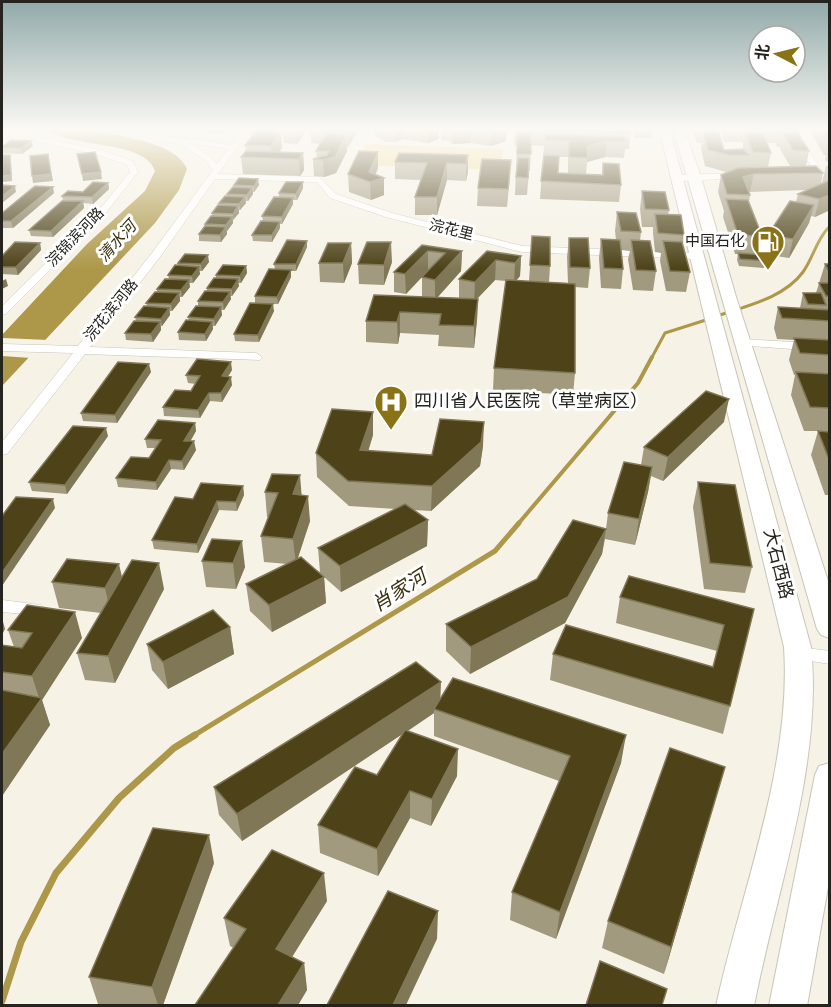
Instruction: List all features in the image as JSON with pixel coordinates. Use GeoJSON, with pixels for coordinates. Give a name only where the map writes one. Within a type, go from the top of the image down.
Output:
{"type":"FeatureCollection","features":[{"type":"Feature","properties":{"kind":"main road","name":"大石西路"},"geometry":{"type":"LineString","coordinates":[[676,175],[698,256],[722,313],[742,343],[830,629]]}},
{"type":"Feature","properties":{"kind":"main road"},"geometry":{"type":"LineString","coordinates":[[677,178],[764,176]]}},
{"type":"Feature","properties":{"kind":"main road","name":"大石西路"},"geometry":{"type":"LineString","coordinates":[[695,177],[722,313],[798,653],[798,702],[786,788],[735,1005]]}},
{"type":"Feature","properties":{"kind":"main road"},"geometry":{"type":"LineString","coordinates":[[788,1005],[830,775]]}},
{"type":"Feature","properties":{"kind":"street","name":"浣锦滨河路"},"geometry":{"type":"LineString","coordinates":[[2,312],[98,217],[132,175]]}},
{"type":"Feature","properties":{"kind":"street","name":"浣花滨河路"},"geometry":{"type":"LineString","coordinates":[[2,451],[156,255],[213,175]]}},
{"type":"Feature","properties":{"kind":"street","name":"浣花里"},"geometry":{"type":"LineString","coordinates":[[254,175],[319,180],[333,196],[389,215],[522,249],[698,256]]}},
{"type":"Feature","properties":{"kind":"street"},"geometry":{"type":"LineString","coordinates":[[742,343],[830,348]]}},
{"type":"Feature","properties":{"kind":"street"},"geometry":{"type":"LineString","coordinates":[[2,347],[256,357]]}},
{"type":"Feature","properties":{"kind":"street"},"geometry":{"type":"LineString","coordinates":[[2,606],[35,609]]}},
{"type":"Feature","properties":{"kind":"street"},"geometry":{"type":"LineString","coordinates":[[798,653],[830,658]]}},
{"type":"Feature","properties":{"kind":"water","name":"清水河"},"geometry":{"type":"Polygon","coordinates":[[[153,175],[185,175],[179,190],[155,223],[2,386],[2,335],[87,244],[145,191],[153,175]]]}},
{"type":"Feature","properties":{"kind":"pier"},"geometry":{"type":"Polygon","coordinates":[[[3,338],[48,340],[31,358],[2,356],[3,338]]]}},
{"type":"Feature","properties":{"kind":"building"},"geometry":{"type":"Polygon","coordinates":[[[351,175],[376,175],[384,178],[370,182],[351,175]]]}},
{"type":"Feature","properties":{"kind":"building"},"geometry":{"type":"Polygon","coordinates":[[[423,175],[443,175],[437,197],[415,197],[423,175]]]}},
{"type":"Feature","properties":{"kind":"building"},"geometry":{"type":"Polygon","coordinates":[[[480,175],[509,175],[508,189],[478,188],[480,175]]]}},
{"type":"Feature","properties":{"kind":"building"},"geometry":{"type":"Polygon","coordinates":[[[516,175],[528,175],[528,178],[516,177],[516,175]]]}},
{"type":"Feature","properties":{"kind":"building"},"geometry":{"type":"Polygon","coordinates":[[[542,175],[620,175],[621,185],[541,181],[542,175]]]}},
{"type":"Feature","properties":{"kind":"building"},"geometry":{"type":"Polygon","coordinates":[[[721,175],[750,175],[743,177],[750,195],[727,194],[721,175]]]}},
{"type":"Feature","properties":{"kind":"building"},"geometry":{"type":"Polygon","coordinates":[[[239,178],[258,179],[254,186],[234,185],[239,178]]]}},
{"type":"Feature","properties":{"kind":"building"},"geometry":{"type":"Polygon","coordinates":[[[830,180],[830,195],[819,199],[798,194],[830,180]]]}},
{"type":"Feature","properties":{"kind":"building"},"geometry":{"type":"Polygon","coordinates":[[[93,182],[108,183],[92,197],[62,196],[68,191],[83,192],[93,182]]]}},
{"type":"Feature","properties":{"kind":"building"},"geometry":{"type":"Polygon","coordinates":[[[286,182],[303,182],[296,194],[279,193],[286,182]]]}},
{"type":"Feature","properties":{"kind":"building"},"geometry":{"type":"Polygon","coordinates":[[[2,185],[15,186],[2,196],[2,185]]]}},
{"type":"Feature","properties":{"kind":"building"},"geometry":{"type":"Polygon","coordinates":[[[35,186],[53,187],[11,221],[2,221],[2,213],[35,186]]]}},
{"type":"Feature","properties":{"kind":"building"},"geometry":{"type":"Polygon","coordinates":[[[233,187],[252,188],[247,195],[227,194],[233,187]]]}},
{"type":"Feature","properties":{"kind":"building"},"geometry":{"type":"Polygon","coordinates":[[[642,191],[665,192],[669,210],[645,209],[642,191]]]}},
{"type":"Feature","properties":{"kind":"building"},"geometry":{"type":"Polygon","coordinates":[[[225,196],[245,197],[239,204],[219,203],[225,196]]]}},
{"type":"Feature","properties":{"kind":"building"},"geometry":{"type":"Polygon","coordinates":[[[274,197],[293,198],[282,217],[262,216],[274,197]]]}},
{"type":"Feature","properties":{"kind":"building"},"geometry":{"type":"Polygon","coordinates":[[[726,199],[748,200],[762,236],[738,235],[726,199]]]}},
{"type":"Feature","properties":{"kind":"building"},"geometry":{"type":"Polygon","coordinates":[[[62,201],[83,201],[51,231],[29,230],[62,201]]]}},
{"type":"Feature","properties":{"kind":"building"},"geometry":{"type":"Polygon","coordinates":[[[790,201],[814,205],[793,239],[768,235],[790,201]]]}},
{"type":"Feature","properties":{"kind":"building"},"geometry":{"type":"Polygon","coordinates":[[[218,205],[238,206],[233,214],[212,213],[218,205]]]}},
{"type":"Feature","properties":{"kind":"building"},"geometry":{"type":"Polygon","coordinates":[[[617,212],[636,213],[641,232],[621,231],[617,212]]]}},
{"type":"Feature","properties":{"kind":"building"},"geometry":{"type":"Polygon","coordinates":[[[655,214],[681,215],[684,235],[658,233],[655,214]]]}},
{"type":"Feature","properties":{"kind":"building"},"geometry":{"type":"Polygon","coordinates":[[[211,216],[232,217],[226,225],[205,224],[211,216]]]}},
{"type":"Feature","properties":{"kind":"building"},"geometry":{"type":"Polygon","coordinates":[[[261,221],[280,222],[272,235],[252,235],[261,221]]]}},
{"type":"Feature","properties":{"kind":"building"},"geometry":{"type":"Polygon","coordinates":[[[205,226],[226,227],[220,235],[199,234],[205,226]]]}},
{"type":"Feature","properties":{"kind":"building"},"geometry":{"type":"Polygon","coordinates":[[[532,236],[550,237],[550,266],[530,265],[532,236]]]}},
{"type":"Feature","properties":{"kind":"building"},"geometry":{"type":"Polygon","coordinates":[[[569,238],[588,238],[590,268],[570,267],[569,238]]]}},
{"type":"Feature","properties":{"kind":"building"},"geometry":{"type":"Polygon","coordinates":[[[601,239],[620,240],[623,269],[604,268],[601,239]]]}},
{"type":"Feature","properties":{"kind":"building"},"geometry":{"type":"Polygon","coordinates":[[[287,240],[307,241],[296,264],[274,264],[287,240]]]}},
{"type":"Feature","properties":{"kind":"building"},"geometry":{"type":"Polygon","coordinates":[[[631,240],[650,241],[656,271],[636,270],[631,240]]]}},
{"type":"Feature","properties":{"kind":"building"},"geometry":{"type":"Polygon","coordinates":[[[663,241],[682,242],[690,272],[670,271],[663,241]]]}},
{"type":"Feature","properties":{"kind":"building"},"geometry":{"type":"Polygon","coordinates":[[[15,242],[40,243],[16,267],[2,267],[2,256],[15,242]]]}},
{"type":"Feature","properties":{"kind":"building"},"geometry":{"type":"Polygon","coordinates":[[[367,242],[391,242],[384,265],[358,264],[367,242]]]}},
{"type":"Feature","properties":{"kind":"building"},"geometry":{"type":"Polygon","coordinates":[[[328,243],[351,243],[343,263],[319,263],[328,243]]]}},
{"type":"Feature","properties":{"kind":"building"},"geometry":{"type":"Polygon","coordinates":[[[422,245],[462,251],[435,280],[422,277],[445,253],[428,251],[405,274],[394,272],[422,245]]]}},
{"type":"Feature","properties":{"kind":"building"},"geometry":{"type":"Polygon","coordinates":[[[487,251],[521,256],[515,263],[496,260],[475,282],[459,279],[487,251]]]}},
{"type":"Feature","properties":{"kind":"building"},"geometry":{"type":"Polygon","coordinates":[[[738,253],[764,255],[766,261],[740,259],[738,253]]]}},
{"type":"Feature","properties":{"kind":"building"},"geometry":{"type":"Polygon","coordinates":[[[185,254],[208,255],[201,264],[178,263],[185,254]]]}},
{"type":"Feature","properties":{"kind":"building"},"geometry":{"type":"Polygon","coordinates":[[[175,265],[199,267],[192,276],[168,275],[175,265]]]}},
{"type":"Feature","properties":{"kind":"building"},"geometry":{"type":"Polygon","coordinates":[[[223,265],[246,266],[240,276],[216,275],[223,265]]]}},
{"type":"Feature","properties":{"kind":"building"},"geometry":{"type":"Polygon","coordinates":[[[269,269],[291,270],[277,297],[255,296],[269,269]]]}},
{"type":"Feature","properties":{"kind":"building"},"geometry":{"type":"Polygon","coordinates":[[[214,278],[238,279],[232,289],[207,288],[214,278]]]}},
{"type":"Feature","properties":{"kind":"building"},"geometry":{"type":"Polygon","coordinates":[[[165,279],[189,280],[181,290],[157,289],[165,279]]]}},
{"type":"Feature","properties":{"kind":"building"},"geometry":{"type":"Polygon","coordinates":[[[506,280],[575,284],[575,373],[494,368],[506,280]]]}},
{"type":"Feature","properties":{"kind":"building"},"geometry":{"type":"Polygon","coordinates":[[[819,283],[830,283],[830,296],[826,296],[819,283]]]}},
{"type":"Feature","properties":{"kind":"building"},"geometry":{"type":"Polygon","coordinates":[[[205,291],[230,292],[223,302],[198,301],[205,291]]]}},
{"type":"Feature","properties":{"kind":"building"},"geometry":{"type":"Polygon","coordinates":[[[155,292],[179,293],[171,304],[146,303],[155,292]]]}},
{"type":"Feature","properties":{"kind":"building"},"geometry":{"type":"Polygon","coordinates":[[[803,293],[821,293],[826,305],[808,304],[803,293]]]}},
{"type":"Feature","properties":{"kind":"building"},"geometry":{"type":"Polygon","coordinates":[[[374,295],[478,299],[474,326],[439,325],[441,314],[400,312],[397,322],[366,321],[374,295]]]}},
{"type":"Feature","properties":{"kind":"building"},"geometry":{"type":"Polygon","coordinates":[[[250,303],[273,304],[258,335],[234,334],[250,303]]]}},
{"type":"Feature","properties":{"kind":"building"},"geometry":{"type":"Polygon","coordinates":[[[144,306],[169,308],[161,319],[135,317],[144,306]]]}},
{"type":"Feature","properties":{"kind":"building"},"geometry":{"type":"Polygon","coordinates":[[[196,306],[221,307],[214,319],[188,317],[196,306]]]}},
{"type":"Feature","properties":{"kind":"building"},"geometry":{"type":"Polygon","coordinates":[[[778,307],[830,310],[830,321],[782,318],[778,307]]]}},
{"type":"Feature","properties":{"kind":"building"},"geometry":{"type":"Polygon","coordinates":[[[186,320],[212,322],[205,334],[178,332],[186,320]]]}},
{"type":"Feature","properties":{"kind":"building"},"geometry":{"type":"Polygon","coordinates":[[[134,321],[160,322],[151,334],[125,333],[134,321]]]}},
{"type":"Feature","properties":{"kind":"building"},"geometry":{"type":"Polygon","coordinates":[[[794,338],[830,340],[830,355],[800,353],[794,338]]]}},
{"type":"Feature","properties":{"kind":"building"},"geometry":{"type":"Polygon","coordinates":[[[197,359],[231,362],[222,376],[231,377],[221,393],[209,393],[198,410],[163,407],[175,390],[191,391],[200,376],[186,375],[197,359]]]}},
{"type":"Feature","properties":{"kind":"building"},"geometry":{"type":"Polygon","coordinates":[[[118,362],[149,364],[115,415],[81,413],[118,362]]]}},
{"type":"Feature","properties":{"kind":"building"},"geometry":{"type":"Polygon","coordinates":[[[796,372],[830,374],[830,408],[810,407],[796,372]]]}},
{"type":"Feature","properties":{"kind":"building"},"geometry":{"type":"Polygon","coordinates":[[[706,391],[729,399],[668,457],[644,447],[706,391]]]}},
{"type":"Feature","properties":{"kind":"building"},"geometry":{"type":"Polygon","coordinates":[[[332,409],[373,412],[360,450],[432,455],[440,419],[484,422],[481,442],[432,486],[348,481],[316,453],[332,409]]]}},
{"type":"Feature","properties":{"kind":"building"},"geometry":{"type":"Polygon","coordinates":[[[158,420],[195,423],[184,441],[194,441],[182,461],[169,460],[156,482],[116,478],[131,457],[149,458],[161,440],[145,439],[158,420]]]}},
{"type":"Feature","properties":{"kind":"building"},"geometry":{"type":"Polygon","coordinates":[[[73,426],[106,428],[65,485],[29,482],[73,426]]]}},
{"type":"Feature","properties":{"kind":"building"},"geometry":{"type":"Polygon","coordinates":[[[818,431],[830,432],[830,462],[818,431]]]}},
{"type":"Feature","properties":{"kind":"building"},"geometry":{"type":"Polygon","coordinates":[[[624,462],[652,467],[639,519],[608,513],[624,462]]]}},
{"type":"Feature","properties":{"kind":"building"},"geometry":{"type":"Polygon","coordinates":[[[272,474],[300,475],[293,494],[308,496],[293,539],[261,536],[278,493],[265,492],[272,474]]]}},
{"type":"Feature","properties":{"kind":"building"},"geometry":{"type":"Polygon","coordinates":[[[698,482],[735,485],[752,567],[710,563],[698,482]]]}},
{"type":"Feature","properties":{"kind":"building"},"geometry":{"type":"Polygon","coordinates":[[[201,483],[243,486],[236,502],[217,501],[197,544],[152,540],[175,497],[193,499],[201,483]]]}},
{"type":"Feature","properties":{"kind":"building"},"geometry":{"type":"Polygon","coordinates":[[[16,497],[53,499],[2,573],[2,516],[16,497]]]}},
{"type":"Feature","properties":{"kind":"building"},"geometry":{"type":"Polygon","coordinates":[[[405,504],[428,520],[340,566],[318,548],[405,504]]]}},
{"type":"Feature","properties":{"kind":"building"},"geometry":{"type":"Polygon","coordinates":[[[573,520],[606,529],[568,597],[471,647],[446,624],[537,579],[573,520]]]}},
{"type":"Feature","properties":{"kind":"building"},"geometry":{"type":"Polygon","coordinates":[[[212,539],[242,541],[233,563],[202,561],[212,539]]]}},
{"type":"Feature","properties":{"kind":"building"},"geometry":{"type":"Polygon","coordinates":[[[301,557],[324,577],[269,605],[246,584],[301,557]]]}},
{"type":"Feature","properties":{"kind":"building"},"geometry":{"type":"Polygon","coordinates":[[[67,559],[119,564],[105,588],[52,582],[67,559]]]}},
{"type":"Feature","properties":{"kind":"building"},"geometry":{"type":"Polygon","coordinates":[[[132,560],[159,563],[108,656],[77,653],[132,560]]]}},
{"type":"Feature","properties":{"kind":"building"},"geometry":{"type":"Polygon","coordinates":[[[629,576],[754,609],[730,706],[553,654],[566,625],[713,667],[724,625],[620,597],[629,576]]]}},
{"type":"Feature","properties":{"kind":"building"},"geometry":{"type":"Polygon","coordinates":[[[27,605],[75,612],[32,676],[2,672],[2,645],[22,648],[32,633],[8,630],[27,605]]]}},
{"type":"Feature","properties":{"kind":"building"},"geometry":{"type":"Polygon","coordinates":[[[213,610],[230,627],[163,662],[147,644],[213,610]]]}},
{"type":"Feature","properties":{"kind":"building"},"geometry":{"type":"Polygon","coordinates":[[[416,662],[441,682],[237,814],[214,787],[416,662]]]}},
{"type":"Feature","properties":{"kind":"building"},"geometry":{"type":"Polygon","coordinates":[[[453,678],[626,735],[560,912],[512,892],[570,756],[434,709],[453,678]]]}},
{"type":"Feature","properties":{"kind":"building"},"geometry":{"type":"Polygon","coordinates":[[[2,690],[42,698],[2,754],[2,690]]]}},
{"type":"Feature","properties":{"kind":"building"},"geometry":{"type":"Polygon","coordinates":[[[405,730],[458,749],[432,799],[410,791],[377,849],[318,825],[355,767],[377,775],[405,730]]]}},
{"type":"Feature","properties":{"kind":"building"},"geometry":{"type":"Polygon","coordinates":[[[670,748],[725,767],[671,947],[608,921],[670,748]]]}},
{"type":"Feature","properties":{"kind":"building"},"geometry":{"type":"Polygon","coordinates":[[[153,828],[209,835],[152,987],[89,977],[153,828]]]}},
{"type":"Feature","properties":{"kind":"building"},"geometry":{"type":"Polygon","coordinates":[[[272,850],[324,873],[276,949],[304,963],[278,1005],[195,1005],[246,929],[224,918],[272,850]]]}},
{"type":"Feature","properties":{"kind":"building"},"geometry":{"type":"Polygon","coordinates":[[[388,891],[438,911],[393,1005],[327,1005],[388,891]]]}},
{"type":"Feature","properties":{"kind":"building"},"geometry":{"type":"Polygon","coordinates":[[[600,961],[667,989],[662,1005],[586,1005],[600,961]]]}},
{"type":"Feature","properties":{"kind":"waterway","name":"肖家河"},"geometry":{"type":"LineString","coordinates":[[717,316],[764,300],[795,281],[803,272],[820,238],[828,228]]}},
{"type":"Feature","properties":{"kind":"waterway","name":"肖家河"},"geometry":{"type":"LineString","coordinates":[[651,359],[665,333],[709,319]]}},
{"type":"Feature","properties":{"kind":"waterway","name":"肖家河"},"geometry":{"type":"LineString","coordinates":[[518,524],[638,383],[652,357]]}},
{"type":"Feature","properties":{"kind":"waterway","name":"肖家河"},"geometry":{"type":"LineString","coordinates":[[193,736],[495,551],[519,523]]}},
{"type":"Feature","properties":{"kind":"waterway","name":"肖家河"},"geometry":{"type":"LineString","coordinates":[[2,1001],[21,942],[56,873],[119,798],[174,748],[195,735]]}},
{"type":"Feature","properties":{"kind":"place","name":"中国石化"},"geometry":{"type":"Point","coordinates":[768,271]}},
{"type":"Feature","properties":{"kind":"place","name":"四川省人民医院（草堂病区）"},"geometry":{"type":"Point","coordinates":[391,431]}}]}
